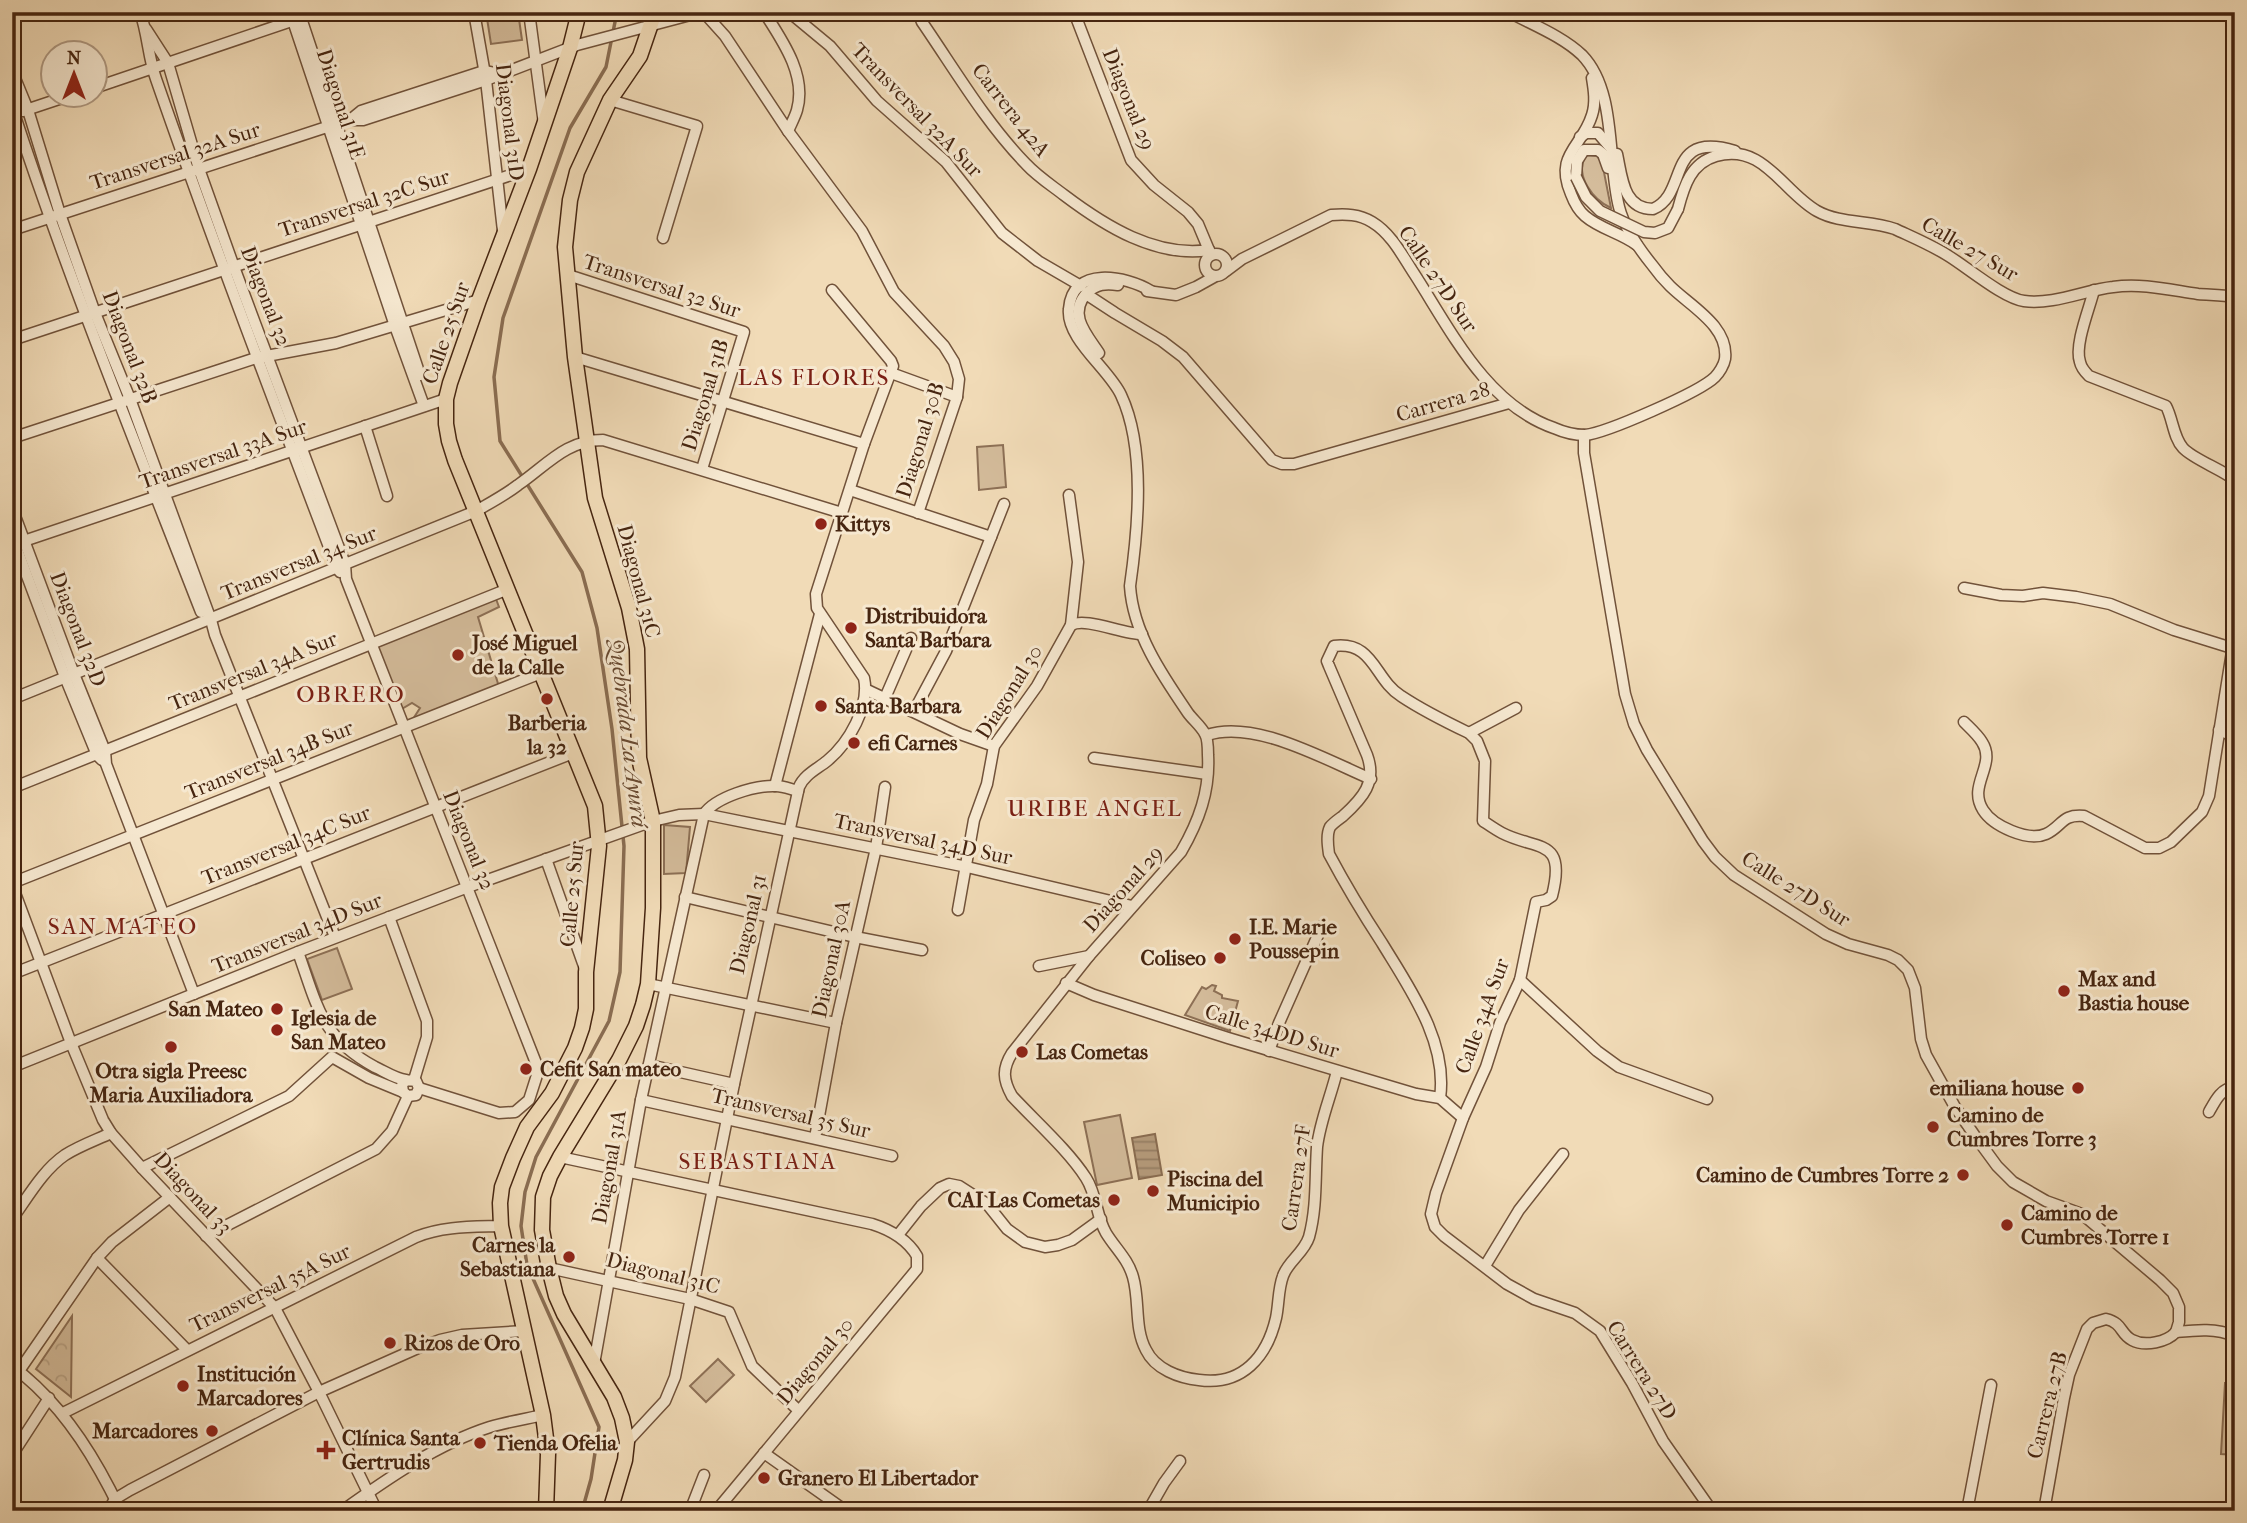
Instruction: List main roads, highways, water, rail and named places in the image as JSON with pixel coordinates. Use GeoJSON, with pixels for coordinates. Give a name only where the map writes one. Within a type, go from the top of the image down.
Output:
{"type":"FeatureCollection","features":[{"type":"Feature","properties":{"kind":"main road","name":"Calle 25 Sur"},"geometry":{"type":"LineString","coordinates":[[546,1511],[548,1454],[543,1415],[501,1226],[500,1203],[502,1187],[527,1127],[552,1093],[582,1028],[586,1009],[586,972],[599,840],[594,806],[449,442],[446,399],[479,300],[575,46],[579,12]]}},
{"type":"Feature","properties":{"kind":"main road","name":"Diagonal 31C"},"geometry":{"type":"LineString","coordinates":[[610,1511],[625,1460],[627,1442],[622,1418],[614,1397],[556,1296],[542,1230],[543,1197],[560,1157],[620,1060],[636,1026],[648,984],[653,908],[653,821],[639,758],[637,649],[629,608],[596,498],[575,357],[565,247],[570,200],[577,172],[610,100],[640,57],[650,21]]}},
{"type":"Feature","properties":{"kind":"waterway","name":"Quebrada La Ayurá"},"geometry":{"type":"LineString","coordinates":[[582,1511],[591,1479],[599,1427],[527,1265],[521,1226],[525,1192],[536,1157],[609,1021],[620,972],[624,846],[612,729],[597,628],[582,572],[500,441],[494,377],[503,318],[570,128],[606,67],[617,12]]}},
{"type":"Feature","properties":{"kind":"place","name":"Kittys"},"geometry":{"type":"Point","coordinates":[821,524]}},
{"type":"Feature","properties":{"kind":"place","name":"Distribuidora Santa Barbara"},"geometry":{"type":"Point","coordinates":[851,628]}},
{"type":"Feature","properties":{"kind":"place","name":"José Miguel de la Calle"},"geometry":{"type":"Point","coordinates":[458,655]}},
{"type":"Feature","properties":{"kind":"place","name":"Barberia la 32"},"geometry":{"type":"Point","coordinates":[547,699]}},
{"type":"Feature","properties":{"kind":"place","name":"Santa Barbara"},"geometry":{"type":"Point","coordinates":[821,706]}},
{"type":"Feature","properties":{"kind":"place","name":"efi Carnes"},"geometry":{"type":"Point","coordinates":[854,743]}},
{"type":"Feature","properties":{"kind":"place","name":"I.E. Marie Poussepin"},"geometry":{"type":"Point","coordinates":[1235,939]}},
{"type":"Feature","properties":{"kind":"place","name":"Coliseo"},"geometry":{"type":"Point","coordinates":[1220,958]}},
{"type":"Feature","properties":{"kind":"place","name":"Max and Bastia house"},"geometry":{"type":"Point","coordinates":[2064,991]}},
{"type":"Feature","properties":{"kind":"place","name":"San Mateo"},"geometry":{"type":"Point","coordinates":[277,1009]}},
{"type":"Feature","properties":{"kind":"place","name":"Iglesia de San Mateo"},"geometry":{"type":"Point","coordinates":[277,1030]}},
{"type":"Feature","properties":{"kind":"place","name":"Otra sigla Preesc Maria Auxiliadora"},"geometry":{"type":"Point","coordinates":[171,1047]}},
{"type":"Feature","properties":{"kind":"place","name":"Las Cometas"},"geometry":{"type":"Point","coordinates":[1022,1052]}},
{"type":"Feature","properties":{"kind":"place","name":"Cefit San mateo"},"geometry":{"type":"Point","coordinates":[526,1069]}},
{"type":"Feature","properties":{"kind":"place","name":"emiliana house"},"geometry":{"type":"Point","coordinates":[2078,1088]}},
{"type":"Feature","properties":{"kind":"place","name":"Camino de Cumbres Torre 3"},"geometry":{"type":"Point","coordinates":[1933,1127]}},
{"type":"Feature","properties":{"kind":"place","name":"Camino de Cumbres Torre 2"},"geometry":{"type":"Point","coordinates":[1963,1175]}},
{"type":"Feature","properties":{"kind":"place","name":"Piscina del Municipio"},"geometry":{"type":"Point","coordinates":[1153,1191]}},
{"type":"Feature","properties":{"kind":"place","name":"CAI Las Cometas"},"geometry":{"type":"Point","coordinates":[1114,1200]}},
{"type":"Feature","properties":{"kind":"place","name":"Camino de Cumbres Torre 1"},"geometry":{"type":"Point","coordinates":[2007,1225]}},
{"type":"Feature","properties":{"kind":"place","name":"Carnes la Sebastiana"},"geometry":{"type":"Point","coordinates":[569,1257]}},
{"type":"Feature","properties":{"kind":"place","name":"Rizos de Oro"},"geometry":{"type":"Point","coordinates":[390,1343]}},
{"type":"Feature","properties":{"kind":"place","name":"Institución Marcadores"},"geometry":{"type":"Point","coordinates":[183,1386]}},
{"type":"Feature","properties":{"kind":"place","name":"Marcadores"},"geometry":{"type":"Point","coordinates":[212,1431]}},
{"type":"Feature","properties":{"kind":"place","name":"Tienda Ofelia"},"geometry":{"type":"Point","coordinates":[480,1443]}},
{"type":"Feature","properties":{"kind":"place","name":"Clínica Santa Gertrudis"},"geometry":{"type":"Point","coordinates":[326,1450]}},
{"type":"Feature","properties":{"kind":"place","name":"Granero El Libertador"},"geometry":{"type":"Point","coordinates":[764,1478]}},
{"type":"Feature","properties":{"kind":"district","name":"LAS FLORES"},"geometry":{"type":"Point","coordinates":[814,377]}},
{"type":"Feature","properties":{"kind":"district","name":"OBRERO"},"geometry":{"type":"Point","coordinates":[351,694]}},
{"type":"Feature","properties":{"kind":"district","name":"URIBE ANGEL"},"geometry":{"type":"Point","coordinates":[1095,808]}},
{"type":"Feature","properties":{"kind":"district","name":"SAN MATEO"},"geometry":{"type":"Point","coordinates":[123,926]}},
{"type":"Feature","properties":{"kind":"district","name":"SEBASTIANA"},"geometry":{"type":"Point","coordinates":[758,1161]}}]}
